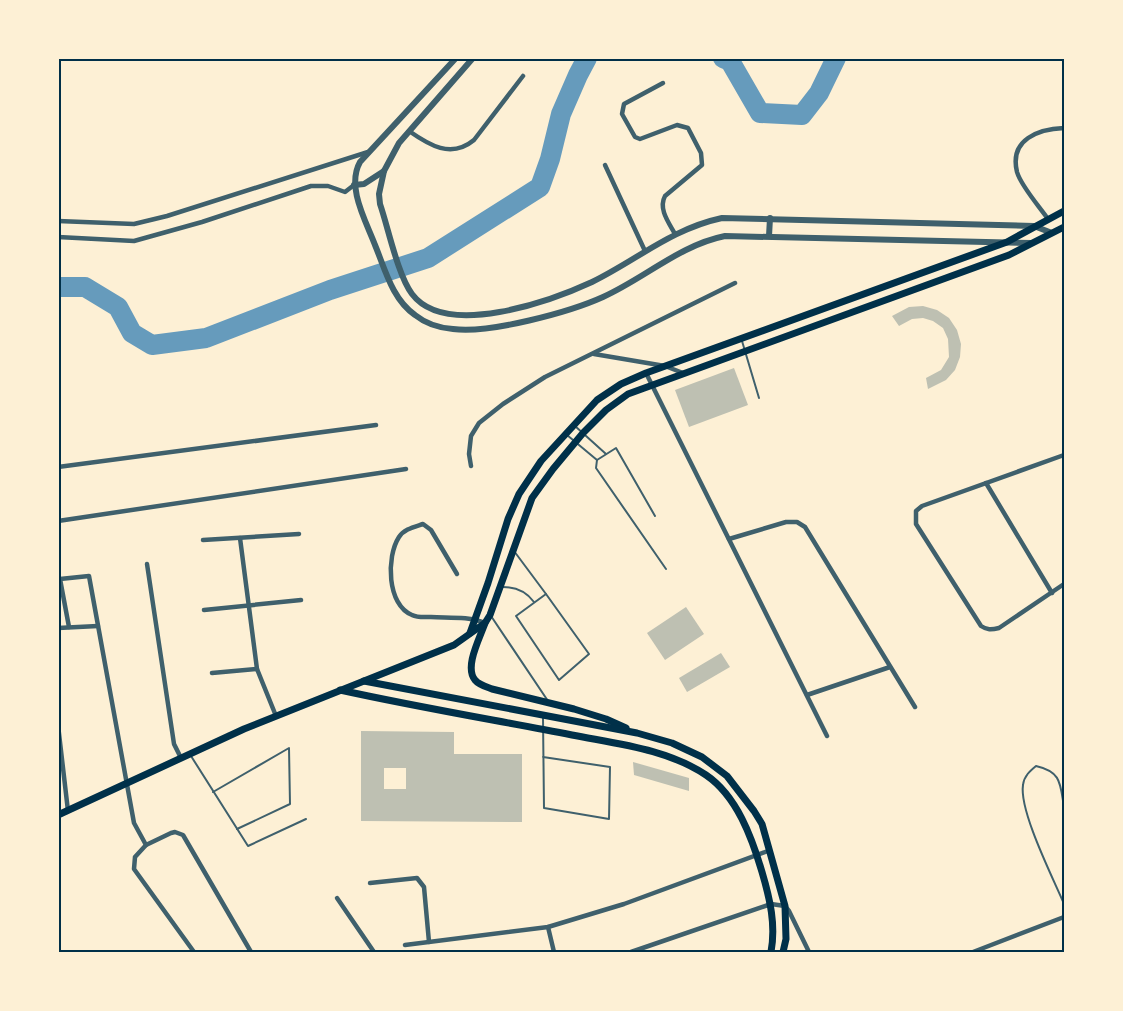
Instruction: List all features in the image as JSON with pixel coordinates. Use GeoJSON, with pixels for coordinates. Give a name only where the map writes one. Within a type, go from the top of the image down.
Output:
{"type":"FeatureCollection","features":[{"type":"Feature","properties":{"kind":"main road"},"geometry":{"type":"LineString","coordinates":[[470,633],[508,519],[519,494],[541,461],[597,400],[621,384],[646,373],[1007,242],[1065,211]]}},
{"type":"Feature","properties":{"kind":"main road"},"geometry":{"type":"LineString","coordinates":[[637,733],[606,719],[492,689],[476,682],[471,674],[472,663],[485,623],[490,615],[532,498],[576,441],[606,410],[628,394],[998,259],[1065,227]]}},
{"type":"Feature","properties":{"kind":"main road"},"geometry":{"type":"LineString","coordinates":[[58,815],[276,716],[454,645],[485,623]]}},
{"type":"Feature","properties":{"kind":"main road"},"geometry":{"type":"LineString","coordinates":[[364,681],[637,733],[681,746],[714,766],[727,776],[762,824],[785,906],[786,939],[783,952]]}},
{"type":"Feature","properties":{"kind":"main road"},"geometry":{"type":"LineString","coordinates":[[340,690],[425,709],[543,729],[658,753],[683,762],[706,776],[732,802],[745,826],[758,856],[771,904],[773,935],[771,952]]}},
{"type":"Feature","properties":{"kind":"main road"},"geometry":{"type":"LineString","coordinates":[[706,776],[714,766]]}},
{"type":"Feature","properties":{"kind":"street"},"geometry":{"type":"LineString","coordinates":[[456,58],[359,164],[354,185],[391,286],[403,304],[415,316],[433,325],[454,330],[478,328],[566,311],[604,297],[706,240],[725,236],[1032,243]]}},
{"type":"Feature","properties":{"kind":"street"},"geometry":{"type":"LineString","coordinates":[[473,58],[399,143],[384,171],[379,194],[380,204],[405,284],[413,296],[439,311],[480,316],[563,295],[610,273],[675,234],[699,223],[722,218],[1034,226],[1052,233]]}},
{"type":"Feature","properties":{"kind":"street"},"geometry":{"type":"LineString","coordinates":[[409,131],[443,150],[466,146],[474,140],[523,76]]}},
{"type":"Feature","properties":{"kind":"street"},"geometry":{"type":"LineString","coordinates":[[663,83],[624,105],[622,114],[635,137],[639,139],[677,125],[688,128],[701,153],[702,165],[665,196],[662,202],[663,210],[675,234]]}},
{"type":"Feature","properties":{"kind":"street"},"geometry":{"type":"LineString","coordinates":[[1048,219],[1020,179],[1017,163],[1018,150],[1031,135],[1065,128]]}},
{"type":"Feature","properties":{"kind":"street"},"geometry":{"type":"LineString","coordinates":[[58,221],[134,224],[370,151]]}},
{"type":"Feature","properties":{"kind":"street"},"geometry":{"type":"LineString","coordinates":[[605,165],[645,251]]}},
{"type":"Feature","properties":{"kind":"street"},"geometry":{"type":"LineString","coordinates":[[58,237],[134,241],[202,222],[307,187],[328,186],[345,192],[354,185],[364,184],[384,171]]}},
{"type":"Feature","properties":{"kind":"street"},"geometry":{"type":"LineString","coordinates":[[769,236],[770,218]]}},
{"type":"Feature","properties":{"kind":"street"},"geometry":{"type":"LineString","coordinates":[[471,466],[469,454],[471,436],[479,423],[503,404],[544,377],[735,283]]}},
{"type":"Feature","properties":{"kind":"street"},"geometry":{"type":"LineString","coordinates":[[594,354],[665,366],[683,373]]}},
{"type":"Feature","properties":{"kind":"street"},"geometry":{"type":"LineString","coordinates":[[646,373],[827,736]]}},
{"type":"Feature","properties":{"kind":"street"},"geometry":{"type":"LineString","coordinates":[[58,466],[376,425]]}},
{"type":"Feature","properties":{"kind":"street"},"geometry":{"type":"LineString","coordinates":[[1064,456],[922,506],[916,510],[916,524],[985,629],[999,628],[1065,584]]}},
{"type":"Feature","properties":{"kind":"street"},"geometry":{"type":"LineString","coordinates":[[58,521],[406,469]]}},
{"type":"Feature","properties":{"kind":"street"},"geometry":{"type":"LineString","coordinates":[[986,483],[1052,593]]}},
{"type":"Feature","properties":{"kind":"street"},"geometry":{"type":"LineString","coordinates":[[729,539],[786,522],[797,522],[805,528],[915,707]]}},
{"type":"Feature","properties":{"kind":"street"},"geometry":{"type":"LineString","coordinates":[[457,574],[431,530],[423,524],[410,528],[400,535],[392,551],[391,577],[396,598],[405,611],[415,617],[474,619],[485,623]]}},
{"type":"Feature","properties":{"kind":"street"},"geometry":{"type":"LineString","coordinates":[[202,540],[298,534]]}},
{"type":"Feature","properties":{"kind":"street"},"geometry":{"type":"LineString","coordinates":[[240,538],[257,669],[276,716]]}},
{"type":"Feature","properties":{"kind":"street"},"geometry":{"type":"LineString","coordinates":[[147,564],[174,744],[181,758]]}},
{"type":"Feature","properties":{"kind":"street"},"geometry":{"type":"LineString","coordinates":[[69,627],[60,579],[89,576],[134,823],[146,845]]}},
{"type":"Feature","properties":{"kind":"street"},"geometry":{"type":"LineString","coordinates":[[204,610],[301,600]]}},
{"type":"Feature","properties":{"kind":"street"},"geometry":{"type":"LineString","coordinates":[[58,628],[98,626]]}},
{"type":"Feature","properties":{"kind":"street"},"geometry":{"type":"LineString","coordinates":[[807,695],[890,666]]}},
{"type":"Feature","properties":{"kind":"street"},"geometry":{"type":"LineString","coordinates":[[212,673],[257,669]]}},
{"type":"Feature","properties":{"kind":"street"},"geometry":{"type":"LineString","coordinates":[[58,725],[61,779],[68,811]]}},
{"type":"Feature","properties":{"kind":"street"},"geometry":{"type":"LineString","coordinates":[[194,952],[134,869],[135,857],[146,845],[175,832],[183,835],[251,952]]}},
{"type":"Feature","properties":{"kind":"street"},"geometry":{"type":"LineString","coordinates":[[405,945],[548,927],[624,904],[768,851]]}},
{"type":"Feature","properties":{"kind":"street"},"geometry":{"type":"LineString","coordinates":[[369,883],[417,878],[424,887],[429,942]]}},
{"type":"Feature","properties":{"kind":"street"},"geometry":{"type":"LineString","coordinates":[[337,898],[374,952]]}},
{"type":"Feature","properties":{"kind":"street"},"geometry":{"type":"LineString","coordinates":[[631,952],[771,904],[785,906],[809,952]]}},
{"type":"Feature","properties":{"kind":"street"},"geometry":{"type":"LineString","coordinates":[[973,952],[1065,917]]}},
{"type":"Feature","properties":{"kind":"street"},"geometry":{"type":"LineString","coordinates":[[548,927],[554,952]]}},
{"type":"Feature","properties":{"kind":"lane"},"geometry":{"type":"LineString","coordinates":[[741,338],[759,398]]}},
{"type":"Feature","properties":{"kind":"lane"},"geometry":{"type":"LineString","coordinates":[[573,424],[606,454]]}},
{"type":"Feature","properties":{"kind":"lane"},"geometry":{"type":"LineString","coordinates":[[565,433],[597,460]]}},
{"type":"Feature","properties":{"kind":"lane"},"geometry":{"type":"LineString","coordinates":[[655,516],[616,448],[597,460],[596,468],[666,569]]}},
{"type":"Feature","properties":{"kind":"lane"},"geometry":{"type":"LineString","coordinates":[[513,549],[546,594],[589,654],[559,680],[516,616],[546,594]]}},
{"type":"Feature","properties":{"kind":"lane"},"geometry":{"type":"LineString","coordinates":[[500,588],[514,587],[529,595],[534,603]]}},
{"type":"Feature","properties":{"kind":"lane"},"geometry":{"type":"LineString","coordinates":[[490,615],[549,703]]}},
{"type":"Feature","properties":{"kind":"lane"},"geometry":{"type":"LineString","coordinates":[[543,757],[610,767],[609,819],[544,808],[543,757],[543,729],[544,715]]}},
{"type":"Feature","properties":{"kind":"lane"},"geometry":{"type":"LineString","coordinates":[[213,792],[289,748],[290,804],[237,829]]}},
{"type":"Feature","properties":{"kind":"lane"},"geometry":{"type":"LineString","coordinates":[[190,754],[248,846],[306,819]]}},
{"type":"Feature","properties":{"kind":"lane"},"geometry":{"type":"LineString","coordinates":[[1065,807],[1060,782],[1050,770],[1036,766],[1028,772],[1023,783],[1023,798],[1034,832],[1065,904]]}},
{"type":"Feature","properties":{"kind":"building"},"geometry":{"type":"Polygon","coordinates":[[[923,306],[937,310],[949,318],[957,330],[961,344],[960,357],[955,370],[946,380],[928,389],[926,378],[941,370],[949,357],[948,339],[943,328],[923,318],[912,319],[899,326],[892,316],[909,307],[923,306]]]}},
{"type":"Feature","properties":{"kind":"building"},"geometry":{"type":"Polygon","coordinates":[[[734,368],[748,405],[689,427],[675,390],[734,368]]]}},
{"type":"Feature","properties":{"kind":"building"},"geometry":{"type":"Polygon","coordinates":[[[686,607],[704,634],[665,660],[647,633],[686,607]]]}},
{"type":"Feature","properties":{"kind":"building"},"geometry":{"type":"Polygon","coordinates":[[[721,653],[730,667],[687,692],[679,678],[721,653]]]}},
{"type":"Feature","properties":{"kind":"building"},"geometry":{"type":"Polygon","coordinates":[[[361,731],[454,732],[454,754],[522,754],[522,822],[361,821],[361,731]],[[384,768],[384,789],[406,789],[406,768],[384,768]]]}},
{"type":"Feature","properties":{"kind":"building"},"geometry":{"type":"Polygon","coordinates":[[[633,762],[689,778],[689,791],[634,775],[633,762]]]}},
{"type":"Feature","properties":{"kind":"waterway"},"geometry":{"type":"LineString","coordinates":[[58,287],[85,287],[118,307],[132,333],[152,345],[206,338],[330,290],[428,258],[540,187],[550,159],[561,114],[587,58]]}},
{"type":"Feature","properties":{"kind":"waterway"},"geometry":{"type":"LineString","coordinates":[[723,58],[730,61],[760,113],[802,115],[819,93],[836,58]]}}]}
